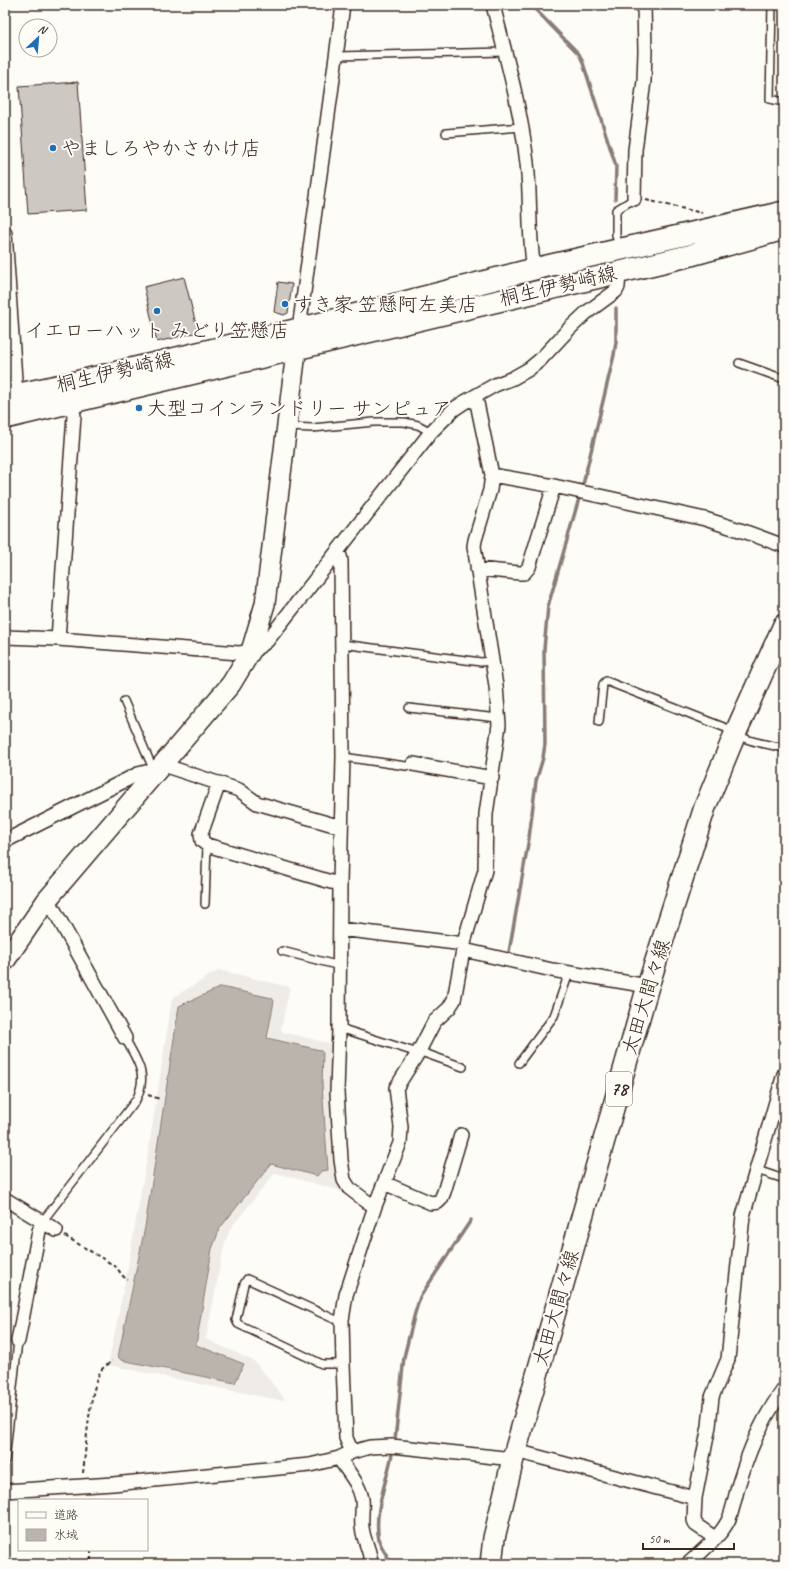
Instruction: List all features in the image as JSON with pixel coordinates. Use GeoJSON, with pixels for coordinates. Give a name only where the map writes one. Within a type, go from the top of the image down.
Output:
{"type":"FeatureCollection","features":[{"type":"Feature","properties":{"kind":"main road","name":"桐生伊勢崎線"},"geometry":{"type":"LineString","coordinates":[[11,396],[76,382],[299,328],[534,269],[784,212]]}},
{"type":"Feature","properties":{"kind":"main road","name":"桐生伊勢崎線"},"geometry":{"type":"LineString","coordinates":[[5,418],[688,256],[784,229]]}},
{"type":"Feature","properties":{"kind":"main road","name":"太田大間々線"},"geometry":{"type":"LineString","coordinates":[[492,1564],[494,1538],[514,1455],[648,986],[705,808],[735,734],[784,625]]}},
{"type":"Feature","properties":{"kind":"street"},"geometry":{"type":"LineString","coordinates":[[8,952],[46,901],[231,684],[251,651],[266,604],[286,427],[343,5]]}},
{"type":"Feature","properties":{"kind":"street"},"geometry":{"type":"LineString","coordinates":[[493,5],[522,126],[527,163],[534,269]]}},
{"type":"Feature","properties":{"kind":"street"},"geometry":{"type":"LineString","coordinates":[[634,199],[635,150],[644,81],[644,5]]}},
{"type":"Feature","properties":{"kind":"street"},"geometry":{"type":"LineString","coordinates":[[5,233],[11,396]]}},
{"type":"Feature","properties":{"kind":"street"},"geometry":{"type":"LineString","coordinates":[[5,637],[58,639],[239,653],[251,651],[267,641],[431,432],[454,409],[495,385],[513,378],[529,369],[540,360],[586,313],[616,291],[618,287],[619,272]]}},
{"type":"Feature","properties":{"kind":"street"},"geometry":{"type":"LineString","coordinates":[[352,1452],[346,1438],[343,1364],[342,1320],[348,1284],[375,1206],[400,1143],[401,1134],[396,1088],[418,1053],[434,1022],[449,1008],[454,1000],[464,947],[485,870],[486,814],[492,778],[498,718],[496,686],[477,569],[475,540],[490,490],[492,475],[474,397]]}},
{"type":"Feature","properties":{"kind":"street"},"geometry":{"type":"LineString","coordinates":[[58,639],[74,416],[72,402]]}},
{"type":"Feature","properties":{"kind":"street"},"geometry":{"type":"LineString","coordinates":[[492,475],[554,486],[705,520],[746,532],[784,546]]}},
{"type":"Feature","properties":{"kind":"street"},"geometry":{"type":"LineString","coordinates":[[477,569],[520,573],[526,571],[529,567],[554,486]]}},
{"type":"Feature","properties":{"kind":"street"},"geometry":{"type":"LineString","coordinates":[[337,553],[342,561],[343,757],[337,1092],[343,1175],[349,1188],[375,1206]]}},
{"type":"Feature","properties":{"kind":"street"},"geometry":{"type":"LineString","coordinates":[[413,764],[492,778]]}},
{"type":"Feature","properties":{"kind":"street"},"geometry":{"type":"LineString","coordinates":[[5,841],[138,774],[160,767],[172,768],[239,790],[257,804],[341,828]]}},
{"type":"Feature","properties":{"kind":"street"},"geometry":{"type":"LineString","coordinates":[[219,783],[201,834],[202,841],[207,845],[331,882],[340,883]]}},
{"type":"Feature","properties":{"kind":"street"},"geometry":{"type":"LineString","coordinates":[[46,901],[53,908],[125,1038]]}},
{"type":"Feature","properties":{"kind":"street"},"geometry":{"type":"LineString","coordinates":[[340,929],[464,947],[569,973],[648,986]]}},
{"type":"Feature","properties":{"kind":"street"},"geometry":{"type":"LineString","coordinates":[[715,1538],[696,1525],[694,1520],[695,1498],[709,1426],[712,1397],[728,1359],[743,1216],[784,1074]]}},
{"type":"Feature","properties":{"kind":"street"},"geometry":{"type":"LineString","coordinates":[[384,1183],[432,1203],[438,1202],[444,1192],[461,1135]]}},
{"type":"Feature","properties":{"kind":"street"},"geometry":{"type":"LineString","coordinates":[[5,1199],[56,1230]]}},
{"type":"Feature","properties":{"kind":"street"},"geometry":{"type":"LineString","coordinates":[[18,1342],[42,1222]]}},
{"type":"Feature","properties":{"kind":"street"},"geometry":{"type":"LineString","coordinates":[[688,1564],[715,1538],[729,1520],[742,1473],[760,1425],[784,1389]]}},
{"type":"Feature","properties":{"kind":"street"},"geometry":{"type":"LineString","coordinates":[[5,1491],[310,1465],[339,1458],[352,1452],[370,1447],[392,1446],[514,1455],[695,1498]]}},
{"type":"Feature","properties":{"kind":"street"},"geometry":{"type":"LineString","coordinates":[[339,1458],[359,1490],[362,1500],[362,1528],[371,1564]]}},
{"type":"Feature","properties":{"kind":"lane"},"geometry":{"type":"LineString","coordinates":[[772,5],[770,99],[784,102]]}},
{"type":"Feature","properties":{"kind":"lane"},"geometry":{"type":"LineString","coordinates":[[337,56],[505,52]]}},
{"type":"Feature","properties":{"kind":"lane"},"geometry":{"type":"LineString","coordinates":[[446,133],[522,126]]}},
{"type":"Feature","properties":{"kind":"lane"},"geometry":{"type":"LineString","coordinates":[[619,249],[616,235],[616,210],[634,199]]}},
{"type":"Feature","properties":{"kind":"lane"},"geometry":{"type":"LineString","coordinates":[[740,363],[784,379]]}},
{"type":"Feature","properties":{"kind":"lane"},"geometry":{"type":"LineString","coordinates":[[286,427],[313,428],[374,422],[404,422],[418,425],[431,432]]}},
{"type":"Feature","properties":{"kind":"lane"},"geometry":{"type":"LineString","coordinates":[[342,644],[481,662],[491,661]]}},
{"type":"Feature","properties":{"kind":"lane"},"geometry":{"type":"LineString","coordinates":[[599,722],[603,684],[606,681],[730,730],[744,738],[784,748]]}},
{"type":"Feature","properties":{"kind":"lane"},"geometry":{"type":"LineString","coordinates":[[124,701],[160,767]]}},
{"type":"Feature","properties":{"kind":"lane"},"geometry":{"type":"LineString","coordinates":[[409,708],[498,718]]}},
{"type":"Feature","properties":{"kind":"lane"},"geometry":{"type":"LineString","coordinates":[[343,757],[406,766],[413,764]]}},
{"type":"Feature","properties":{"kind":"lane"},"geometry":{"type":"LineString","coordinates":[[206,904],[207,845]]}},
{"type":"Feature","properties":{"kind":"lane"},"geometry":{"type":"LineString","coordinates":[[282,951],[340,966]]}},
{"type":"Feature","properties":{"kind":"lane"},"geometry":{"type":"LineString","coordinates":[[519,1063],[554,1016],[569,973]]}},
{"type":"Feature","properties":{"kind":"lane"},"geometry":{"type":"LineString","coordinates":[[339,1028],[418,1053],[424,1053],[462,1067]]}},
{"type":"Feature","properties":{"kind":"lane"},"geometry":{"type":"LineString","coordinates":[[42,1222],[140,1093],[142,1085],[142,1071],[125,1038]]}},
{"type":"Feature","properties":{"kind":"lane"},"geometry":{"type":"LineString","coordinates":[[756,1170],[784,1179]]}},
{"type":"Feature","properties":{"kind":"lane"},"geometry":{"type":"LineString","coordinates":[[342,1320],[334,1319],[247,1279],[244,1284],[236,1320],[238,1324],[322,1364],[343,1364]]}},
{"type":"Feature","properties":{"kind":"lane"},"geometry":{"type":"LineString","coordinates":[[5,1461],[18,1342]]}},
{"type":"Feature","properties":{"kind":"path"},"geometry":{"type":"LineString","coordinates":[[634,199],[641,199],[705,214]]}},
{"type":"Feature","properties":{"kind":"path"},"geometry":{"type":"LineString","coordinates":[[140,1093],[160,1099]]}},
{"type":"Feature","properties":{"kind":"path"},"geometry":{"type":"LineString","coordinates":[[56,1230],[115,1266],[124,1278],[128,1280]]}},
{"type":"Feature","properties":{"kind":"path"},"geometry":{"type":"LineString","coordinates":[[83,1485],[92,1400],[98,1378],[103,1369],[112,1361]]}},
{"type":"Feature","properties":{"kind":"path"},"geometry":{"type":"LineString","coordinates":[[90,1551],[91,1564]]}},
{"type":"Feature","properties":{"kind":"shaded area"},"geometry":{"type":"Polygon","coordinates":[[[219,970],[290,987],[281,1029],[283,1032],[332,1044],[332,1092],[345,1192],[275,1173],[230,1229],[224,1246],[206,1339],[254,1361],[284,1398],[283,1401],[108,1365],[126,1277],[151,1134],[172,998],[219,970]]]}},
{"type":"Feature","properties":{"kind":"water"},"geometry":{"type":"Polygon","coordinates":[[[221,987],[272,998],[274,1001],[267,1038],[320,1050],[323,1053],[322,1084],[328,1170],[321,1171],[317,1176],[271,1164],[220,1228],[212,1249],[196,1345],[244,1364],[235,1383],[121,1360],[118,1357],[145,1227],[179,1006],[221,987]]]}},
{"type":"Feature","properties":{"kind":"building","name":"やましろやかさかけ店"},"geometry":{"type":"Polygon","coordinates":[[[78,82],[87,210],[28,214],[19,86],[78,82]]]}},
{"type":"Feature","properties":{"kind":"building"},"geometry":{"type":"Polygon","coordinates":[[[184,277],[198,332],[157,342],[144,287],[184,277]]]}},
{"type":"Feature","properties":{"kind":"building"},"geometry":{"type":"Polygon","coordinates":[[[278,282],[292,284],[288,313],[284,315],[274,312],[278,282]]]}},
{"type":"Feature","properties":{"kind":"waterway"},"geometry":{"type":"LineString","coordinates":[[531,5],[579,54],[582,60],[616,166],[615,199]]}},
{"type":"Feature","properties":{"kind":"waterway"},"geometry":{"type":"LineString","coordinates":[[582,489],[614,355],[616,342],[616,308]]}},
{"type":"Feature","properties":{"kind":"waterway"},"geometry":{"type":"LineString","coordinates":[[509,952],[529,838],[536,781],[543,758],[545,744],[544,649],[548,606],[580,495]]}},
{"type":"Feature","properties":{"kind":"waterway"},"geometry":{"type":"LineString","coordinates":[[395,1440],[404,1357],[420,1297],[471,1220]]}},
{"type":"Feature","properties":{"kind":"waterway"},"geometry":{"type":"LineString","coordinates":[[392,1454],[381,1497],[378,1529],[380,1543],[392,1564]]}},
{"type":"Feature","properties":{"kind":"place","name":"やましろやかさかけ店"},"geometry":{"type":"Point","coordinates":[53,148]}},
{"type":"Feature","properties":{"kind":"place","name":"すき家 笠懸阿左美店"},"geometry":{"type":"Point","coordinates":[285,304]}},
{"type":"Feature","properties":{"kind":"place","name":"イエローハット みどり笠懸店"},"geometry":{"type":"Point","coordinates":[157,311]}},
{"type":"Feature","properties":{"kind":"place","name":"大型コインランドリー サンピュア"},"geometry":{"type":"Point","coordinates":[139,408]}}]}
